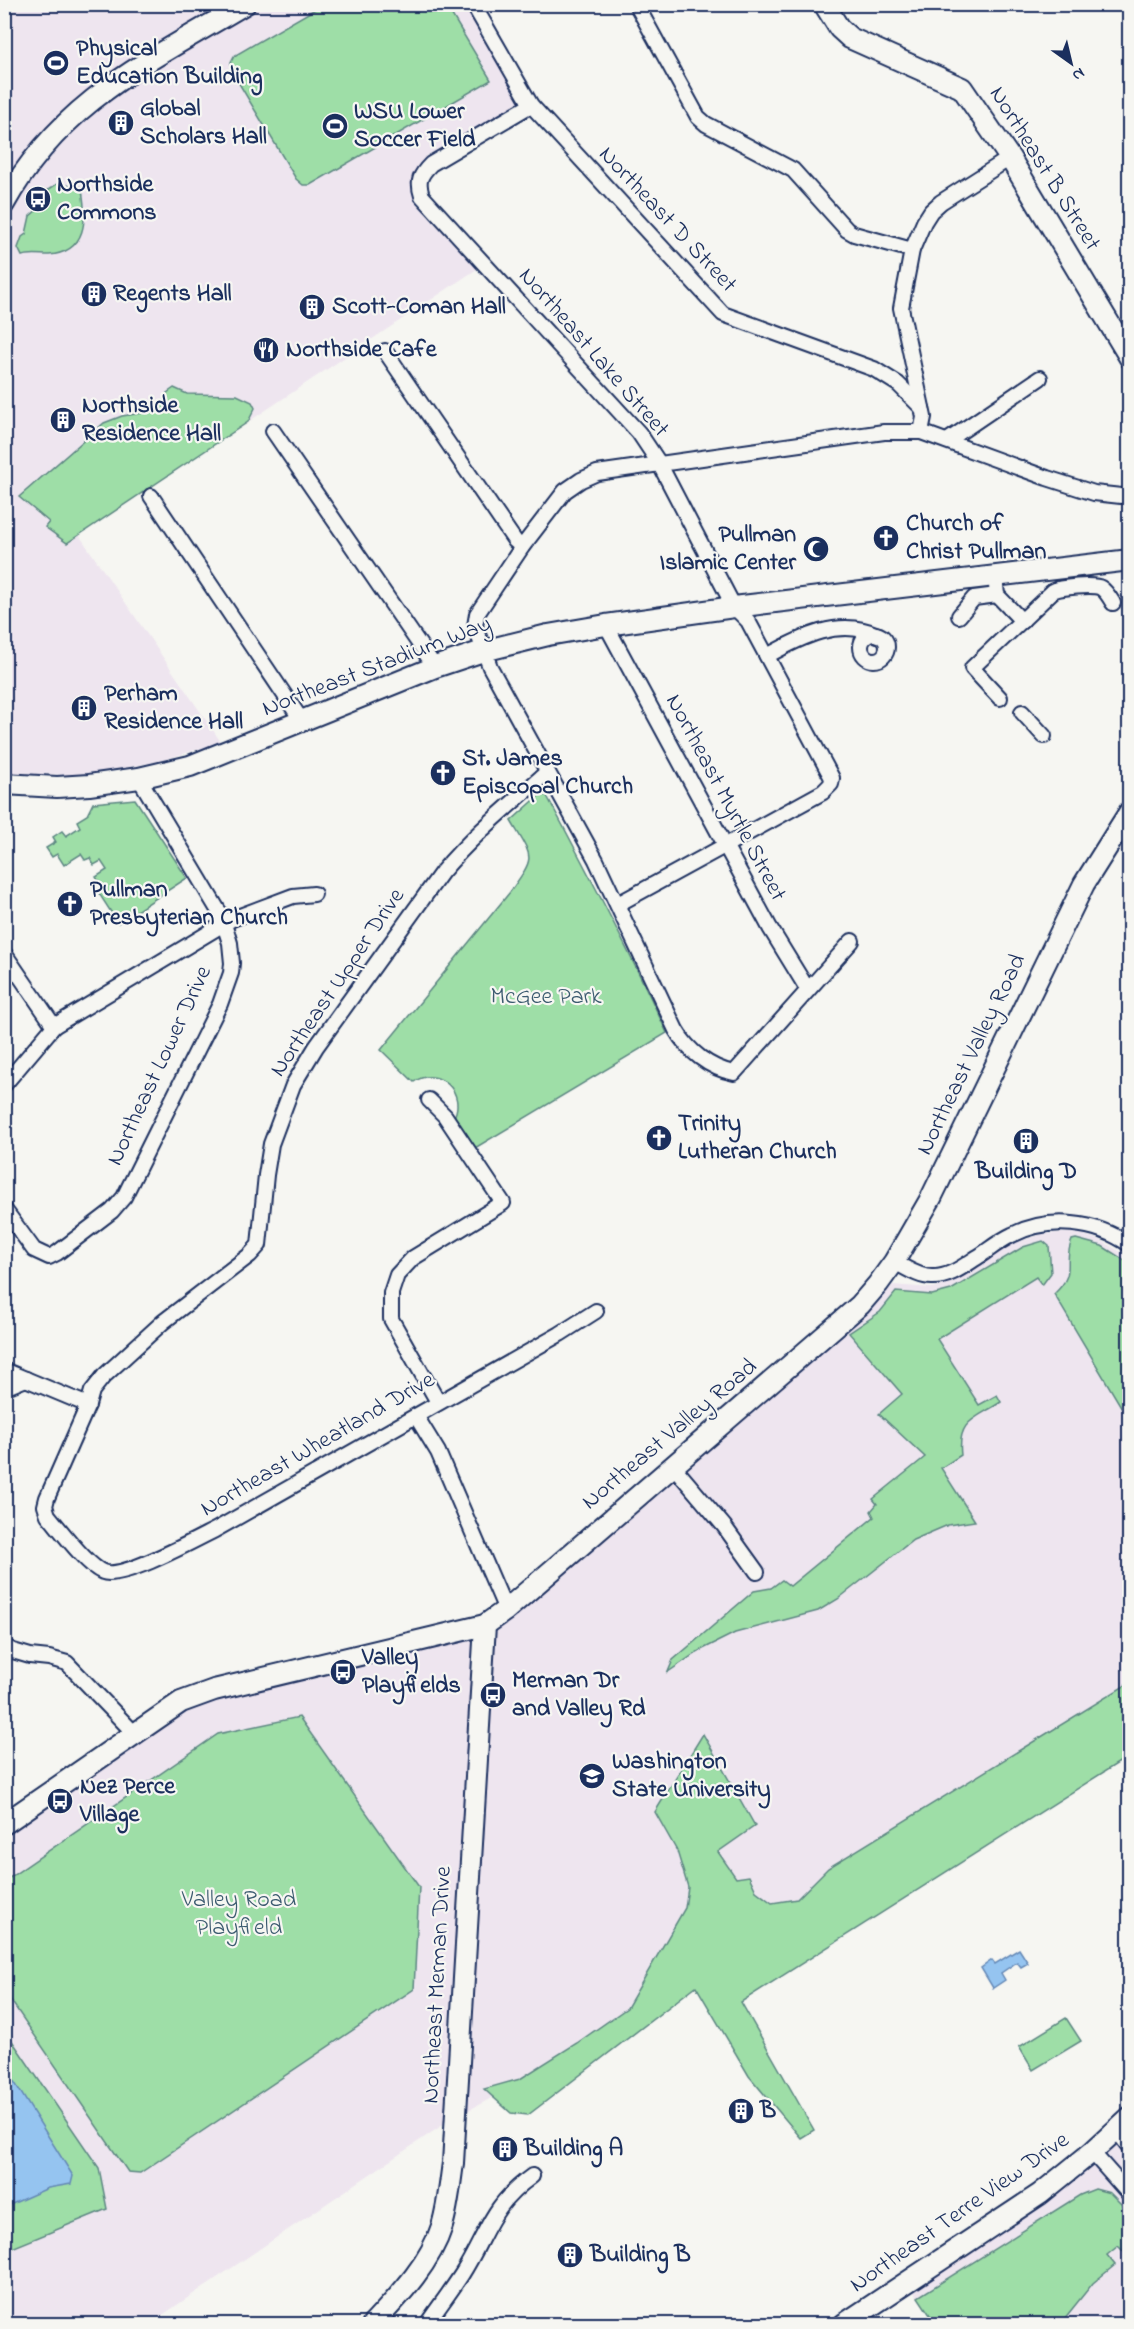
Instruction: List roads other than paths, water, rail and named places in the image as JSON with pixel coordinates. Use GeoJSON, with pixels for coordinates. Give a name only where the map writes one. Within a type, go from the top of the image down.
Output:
{"type":"FeatureCollection","features":[{"type":"Feature","properties":{"kind":"street"},"geometry":{"type":"LineString","coordinates":[[4,204],[32,161],[82,108],[119,79],[245,4]]}},
{"type":"Feature","properties":{"kind":"street","name":"Northeast D Street"},"geometry":{"type":"LineString","coordinates":[[473,4],[531,105],[723,314],[874,369],[898,384],[922,408]]}},
{"type":"Feature","properties":{"kind":"street"},"geometry":{"type":"LineString","coordinates":[[636,4],[698,117],[706,124],[793,170],[847,230],[912,250]]}},
{"type":"Feature","properties":{"kind":"street","name":"Northeast B Street"},"geometry":{"type":"LineString","coordinates":[[824,4],[838,28],[850,38],[962,88],[1010,158],[1130,358]]}},
{"type":"Feature","properties":{"kind":"street","name":"Northeast Lake Street"},"geometry":{"type":"LineString","coordinates":[[531,105],[431,164],[420,175],[419,186],[422,196],[639,433],[659,463],[734,607],[748,621],[830,772],[831,784],[823,792],[726,845]]}},
{"type":"Feature","properties":{"kind":"street"},"geometry":{"type":"LineString","coordinates":[[921,432],[924,417],[902,308],[912,250],[931,211],[941,202],[1010,158]]}},
{"type":"Feature","properties":{"kind":"street"},"geometry":{"type":"LineString","coordinates":[[385,351],[522,548]]}},
{"type":"Feature","properties":{"kind":"street"},"geometry":{"type":"LineString","coordinates":[[947,441],[1040,378]]}},
{"type":"Feature","properties":{"kind":"street"},"geometry":{"type":"LineString","coordinates":[[273,430],[435,668]]}},
{"type":"Feature","properties":{"kind":"street"},"geometry":{"type":"LineString","coordinates":[[852,941],[734,1073],[722,1071],[686,1046],[671,1020],[618,904],[483,651],[475,626],[477,614],[522,548],[565,491],[597,473],[884,432],[921,432],[1094,493],[1130,495]]}},
{"type":"Feature","properties":{"kind":"street"},"geometry":{"type":"LineString","coordinates":[[151,496],[302,722]]}},
{"type":"Feature","properties":{"kind":"street","name":"Northeast Stadium Way"},"geometry":{"type":"LineString","coordinates":[[4,784],[57,787],[139,778],[209,759],[435,668],[483,651],[549,635],[734,607],[1130,560]]}},
{"type":"Feature","properties":{"kind":"street"},"geometry":{"type":"LineString","coordinates":[[995,575],[997,595],[1022,621]]}},
{"type":"Feature","properties":{"kind":"street"},"geometry":{"type":"LineString","coordinates":[[1000,698],[972,668],[1059,588],[1100,587],[1113,603]]}},
{"type":"Feature","properties":{"kind":"street"},"geometry":{"type":"LineString","coordinates":[[959,616],[974,598],[997,595]]}},
{"type":"Feature","properties":{"kind":"street","name":"Northeast Myrtle Street"},"geometry":{"type":"LineString","coordinates":[[606,625],[770,928],[808,990]]}},
{"type":"Feature","properties":{"kind":"street"},"geometry":{"type":"LineString","coordinates":[[767,656],[807,635],[825,630],[854,628],[878,634]]}},
{"type":"Feature","properties":{"kind":"street"},"geometry":{"type":"LineString","coordinates":[[1022,712],[1044,736]]}},
{"type":"Feature","properties":{"kind":"street","name":"Northeast Upper Drive"},"geometry":{"type":"LineString","coordinates":[[64,1534],[48,1515],[45,1506],[92,1391],[104,1376],[163,1322],[250,1255],[259,1245],[271,1144],[293,1085],[316,1047],[458,852],[546,772]]}},
{"type":"Feature","properties":{"kind":"street","name":"Northeast Lower Drive"},"geometry":{"type":"LineString","coordinates":[[4,1209],[34,1250],[49,1257],[57,1254],[111,1211],[124,1197],[226,991],[232,963],[230,943],[224,924],[139,778]]}},
{"type":"Feature","properties":{"kind":"street","name":"Northeast Valley Road"},"geometry":{"type":"LineString","coordinates":[[4,1824],[181,1702],[214,1690],[484,1625],[506,1610],[860,1305],[894,1262],[931,1198],[1084,884],[1130,811]]}},
{"type":"Feature","properties":{"kind":"street"},"geometry":{"type":"LineString","coordinates":[[618,904],[726,845]]}},
{"type":"Feature","properties":{"kind":"street"},"geometry":{"type":"LineString","coordinates":[[4,1085],[54,1026],[232,919],[293,896],[314,894]]}},
{"type":"Feature","properties":{"kind":"street"},"geometry":{"type":"LineString","coordinates":[[4,953],[54,1026]]}},
{"type":"Feature","properties":{"kind":"street"},"geometry":{"type":"LineString","coordinates":[[429,1100],[445,1116],[503,1203],[413,1258],[397,1275],[391,1293],[391,1319],[438,1402]]}},
{"type":"Feature","properties":{"kind":"street"},"geometry":{"type":"LineString","coordinates":[[894,1262],[922,1276],[939,1276],[957,1270],[1013,1234],[1061,1223],[1094,1228],[1130,1245]]}},
{"type":"Feature","properties":{"kind":"street","name":"Northeast Wheatland Drive"},"geometry":{"type":"LineString","coordinates":[[64,1534],[92,1566],[104,1573],[117,1573],[164,1556],[215,1530],[560,1334],[596,1311]]}},
{"type":"Feature","properties":{"kind":"street"},"geometry":{"type":"LineString","coordinates":[[4,1370],[88,1405]]}},
{"type":"Feature","properties":{"kind":"street"},"geometry":{"type":"LineString","coordinates":[[4,1388],[26,1379]]}},
{"type":"Feature","properties":{"kind":"street"},"geometry":{"type":"LineString","coordinates":[[416,1416],[438,1452],[506,1610]]}},
{"type":"Feature","properties":{"kind":"street"},"geometry":{"type":"LineString","coordinates":[[674,1467],[724,1526],[757,1572]]}},
{"type":"Feature","properties":{"kind":"street","name":"Northeast Merman Drive"},"geometry":{"type":"LineString","coordinates":[[373,2325],[401,2294],[429,2255],[447,2207],[454,2151],[484,1625]]}},
{"type":"Feature","properties":{"kind":"street"},"geometry":{"type":"LineString","coordinates":[[4,1646],[30,1656],[67,1663],[134,1733]]}},
{"type":"Feature","properties":{"kind":"street"},"geometry":{"type":"LineString","coordinates":[[1123,2124],[1130,2148]]}},
{"type":"Feature","properties":{"kind":"street","name":"Northeast Terre View Drive"},"geometry":{"type":"LineString","coordinates":[[844,2325],[1040,2194],[1123,2124]]}},
{"type":"Feature","properties":{"kind":"street"},"geometry":{"type":"LineString","coordinates":[[1092,2152],[1130,2195]]}},
{"type":"Feature","properties":{"kind":"street"},"geometry":{"type":"LineString","coordinates":[[427,2325],[463,2274],[500,2204],[514,2189],[532,2176]]}},
{"type":"Feature","properties":{"kind":"water"},"geometry":{"type":"Polygon","coordinates":[[[1019,1949],[1028,1963],[1021,1967],[1017,1962],[1001,1973],[1005,1980],[993,1988],[981,1968],[992,1960],[995,1964],[1019,1949]]]}},
{"type":"Feature","properties":{"kind":"water"},"geometry":{"type":"Polygon","coordinates":[[[5,2072],[10,2075],[73,2176],[71,2184],[48,2188],[5,2207],[5,2072]]]}},
{"type":"Feature","properties":{"kind":"place","name":"Physical Education Building"},"geometry":{"type":"Point","coordinates":[56,63]}},
{"type":"Feature","properties":{"kind":"place","name":"Global Scholars Hall"},"geometry":{"type":"Point","coordinates":[121,123]}},
{"type":"Feature","properties":{"kind":"place","name":"WSU Lower Soccer Field"},"geometry":{"type":"Point","coordinates":[335,126]}},
{"type":"Feature","properties":{"kind":"place","name":"Northside Commons"},"geometry":{"type":"Point","coordinates":[38,199]}},
{"type":"Feature","properties":{"kind":"place","name":"Regents Hall"},"geometry":{"type":"Point","coordinates":[94,294]}},
{"type":"Feature","properties":{"kind":"place","name":"Scott-Coman Hall"},"geometry":{"type":"Point","coordinates":[312,307]}},
{"type":"Feature","properties":{"kind":"place","name":"Northside Cafe"},"geometry":{"type":"Point","coordinates":[266,350]}},
{"type":"Feature","properties":{"kind":"place","name":"Northside Residence Hall"},"geometry":{"type":"Point","coordinates":[63,420]}},
{"type":"Feature","properties":{"kind":"place","name":"Church of Christ Pullman"},"geometry":{"type":"Point","coordinates":[886,538]}},
{"type":"Feature","properties":{"kind":"place","name":"Pullman Islamic Center"},"geometry":{"type":"Point","coordinates":[816,549]}},
{"type":"Feature","properties":{"kind":"place","name":"Perham Residence Hall"},"geometry":{"type":"Point","coordinates":[84,708]}},
{"type":"Feature","properties":{"kind":"place","name":"St. James Episcopal Church"},"geometry":{"type":"Point","coordinates":[443,773]}},
{"type":"Feature","properties":{"kind":"place","name":"Pullman Presbyterian Church"},"geometry":{"type":"Point","coordinates":[70,904]}},
{"type":"Feature","properties":{"kind":"place","name":"Trinity Lutheran Church"},"geometry":{"type":"Point","coordinates":[659,1138]}},
{"type":"Feature","properties":{"kind":"place","name":"Building D"},"geometry":{"type":"Point","coordinates":[1026,1141]}},
{"type":"Feature","properties":{"kind":"place","name":"Valley Playfields"},"geometry":{"type":"Point","coordinates":[343,1672]}},
{"type":"Feature","properties":{"kind":"place","name":"Merman Dr and Valley Rd"},"geometry":{"type":"Point","coordinates":[493,1695]}},
{"type":"Feature","properties":{"kind":"place","name":"Washington State University"},"geometry":{"type":"Point","coordinates":[592,1776]}},
{"type":"Feature","properties":{"kind":"place","name":"Nez Perce Village"},"geometry":{"type":"Point","coordinates":[60,1801]}},
{"type":"Feature","properties":{"kind":"place","name":"B"},"geometry":{"type":"Point","coordinates":[741,2111]}},
{"type":"Feature","properties":{"kind":"place","name":"Building A"},"geometry":{"type":"Point","coordinates":[505,2149]}},
{"type":"Feature","properties":{"kind":"place","name":"Building B"},"geometry":{"type":"Point","coordinates":[570,2255]}},
{"type":"Feature","properties":{"kind":"park label","name":"McGee Park"},"geometry":{"type":"Point","coordinates":[546,997]}},
{"type":"Feature","properties":{"kind":"park label","name":"Valley Road Playfield"},"geometry":{"type":"Point","coordinates":[239,1914]}}]}
